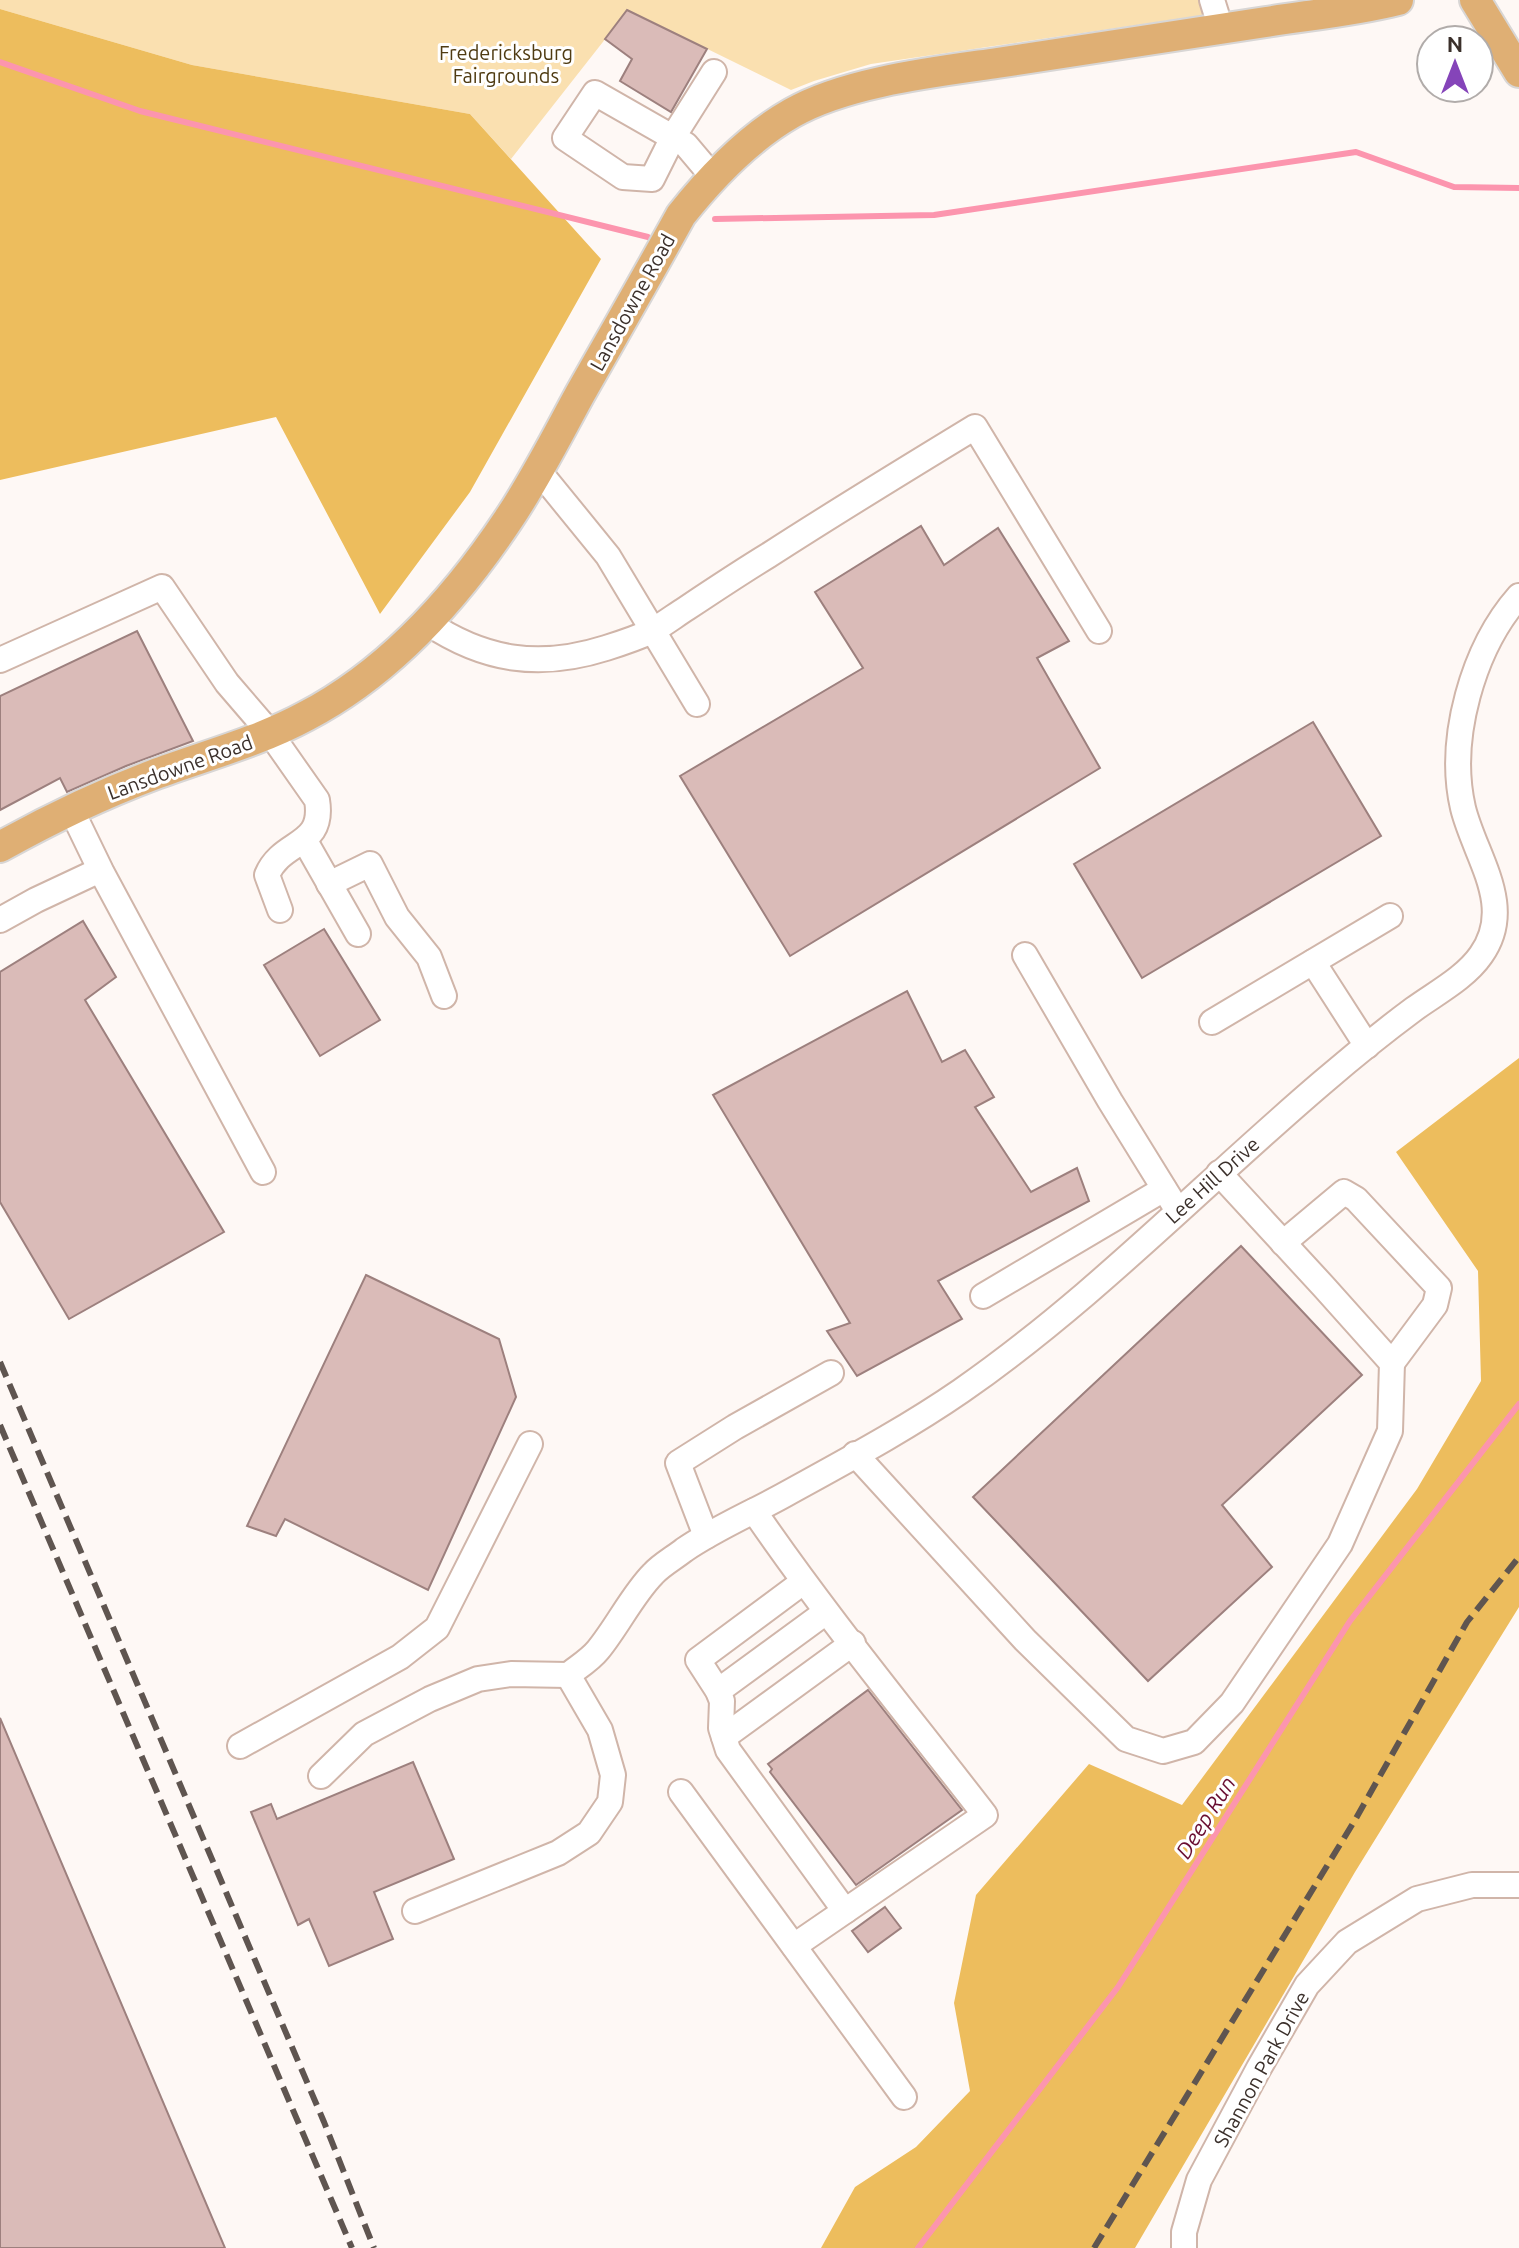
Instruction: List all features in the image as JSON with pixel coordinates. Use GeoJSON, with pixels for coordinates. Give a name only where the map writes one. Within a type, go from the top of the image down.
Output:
{"type":"FeatureCollection","features":[{"type":"Feature","properties":{"kind":"main road","name":"Lansdowne Road"},"geometry":{"type":"LineString","coordinates":[[0,847],[71,809],[150,776],[270,733],[307,715],[388,660],[428,623],[463,582],[508,520],[681,215],[736,154],[793,112],[822,98],[861,87],[955,69],[1398,0]]}},
{"type":"Feature","properties":{"kind":"main road"},"geometry":{"type":"LineString","coordinates":[[1475,0],[1519,72]]}},
{"type":"Feature","properties":{"kind":"street"},"geometry":{"type":"LineString","coordinates":[[1212,0],[1221,29]]}},
{"type":"Feature","properties":{"kind":"street"},"geometry":{"type":"LineString","coordinates":[[713,177],[686,145],[673,137],[714,72]]}},
{"type":"Feature","properties":{"kind":"street"},"geometry":{"type":"LineString","coordinates":[[428,623],[450,638],[501,657],[556,659],[594,652],[653,630],[975,427],[1099,631]]}},
{"type":"Feature","properties":{"kind":"street"},"geometry":{"type":"LineString","coordinates":[[538,470],[608,556],[697,704]]}},
{"type":"Feature","properties":{"kind":"street"},"geometry":{"type":"LineString","coordinates":[[0,660],[162,587],[227,683],[270,733],[317,800],[317,825],[305,841],[280,854],[267,875],[280,910]]}},
{"type":"Feature","properties":{"kind":"street","name":"Lee Hill Drive"},"geometry":{"type":"LineString","coordinates":[[568,1675],[596,1652],[652,1574],[706,1536],[934,1409],[1016,1352],[1072,1307],[1326,1079],[1481,956],[1495,922],[1496,907],[1493,889],[1472,838],[1463,805],[1459,774],[1460,743],[1469,693],[1479,662],[1492,633],[1511,623],[1519,596]]}},
{"type":"Feature","properties":{"kind":"street"},"geometry":{"type":"LineString","coordinates":[[71,809],[100,870],[263,1172]]}},
{"type":"Feature","properties":{"kind":"street"},"geometry":{"type":"LineString","coordinates":[[305,841],[358,934]]}},
{"type":"Feature","properties":{"kind":"street"},"geometry":{"type":"LineString","coordinates":[[329,884],[370,864],[397,917],[429,957],[444,996]]}},
{"type":"Feature","properties":{"kind":"street"},"geometry":{"type":"LineString","coordinates":[[0,920],[100,870]]}},
{"type":"Feature","properties":{"kind":"street"},"geometry":{"type":"LineString","coordinates":[[1212,1022],[1390,916]]}},
{"type":"Feature","properties":{"kind":"street"},"geometry":{"type":"LineString","coordinates":[[1025,955],[1178,1211]]}},
{"type":"Feature","properties":{"kind":"street"},"geometry":{"type":"LineString","coordinates":[[1313,962],[1367,1046]]}},
{"type":"Feature","properties":{"kind":"street"},"geometry":{"type":"LineString","coordinates":[[1219,1173],[1392,1363]]}},
{"type":"Feature","properties":{"kind":"street"},"geometry":{"type":"LineString","coordinates":[[983,1296],[1164,1189]]}},
{"type":"Feature","properties":{"kind":"street"},"geometry":{"type":"LineString","coordinates":[[855,1454],[1025,1640],[1126,1739],[1163,1751],[1194,1742],[1232,1703],[1340,1544],[1390,1431],[1392,1363],[1435,1305],[1439,1288],[1356,1199],[1344,1192],[1283,1243]]}},
{"type":"Feature","properties":{"kind":"street"},"geometry":{"type":"LineString","coordinates":[[706,1536],[678,1463],[831,1373]]}},
{"type":"Feature","properties":{"kind":"street"},"geometry":{"type":"LineString","coordinates":[[240,1746],[400,1657],[437,1628],[530,1444]]}},
{"type":"Feature","properties":{"kind":"street"},"geometry":{"type":"LineString","coordinates":[[754,1511],[803,1582],[985,1815],[794,1946]]}},
{"type":"Feature","properties":{"kind":"street"},"geometry":{"type":"LineString","coordinates":[[803,1582],[698,1660],[722,1701],[721,1728],[728,1750],[845,1911]]}},
{"type":"Feature","properties":{"kind":"street"},"geometry":{"type":"LineString","coordinates":[[718,1691],[826,1612]]}},
{"type":"Feature","properties":{"kind":"street"},"geometry":{"type":"LineString","coordinates":[[724,1737],[853,1643]]}},
{"type":"Feature","properties":{"kind":"street"},"geometry":{"type":"LineString","coordinates":[[321,1776],[364,1734],[430,1699],[478,1679],[511,1674],[568,1675],[600,1730],[613,1775],[610,1802],[589,1833],[558,1853],[415,1911]]}},
{"type":"Feature","properties":{"kind":"street"},"geometry":{"type":"LineString","coordinates":[[681,1792],[904,2097]]}},
{"type":"Feature","properties":{"kind":"street","name":"Shannon Park Drive"},"geometry":{"type":"LineString","coordinates":[[1184,2248],[1184,2232],[1199,2180],[1307,1985],[1347,1942],[1417,1899],[1472,1885],[1519,1885]]}},
{"type":"Feature","properties":{"kind":"green space","name":"Fredericksburg Fairgrounds"},"geometry":{"type":"Polygon","coordinates":[[[0,0],[1203,0],[1205,15],[871,64],[791,90],[628,10],[511,159],[470,114],[192,65],[0,9],[0,0]]]}},
{"type":"Feature","properties":{"kind":"shaded area"},"geometry":{"type":"Polygon","coordinates":[[[0,9],[192,65],[470,114],[601,259],[470,492],[380,614],[276,417],[0,480],[0,9]]]}},
{"type":"Feature","properties":{"kind":"shaded area"},"geometry":{"type":"Polygon","coordinates":[[[1519,1058],[1519,1607],[1355,1872],[1135,2248],[821,2248],[855,2187],[916,2147],[970,2091],[954,2003],[976,1895],[1089,1764],[1182,1805],[1417,1489],[1481,1381],[1478,1271],[1396,1152],[1519,1058]]]}},
{"type":"Feature","properties":{"kind":"building"},"geometry":{"type":"Polygon","coordinates":[[[627,10],[707,49],[671,112],[620,81],[632,59],[605,39],[627,10]]]}},
{"type":"Feature","properties":{"kind":"building"},"geometry":{"type":"Polygon","coordinates":[[[921,526],[944,565],[998,528],[1069,641],[1037,658],[1100,768],[790,956],[680,776],[863,668],[815,592],[921,526]]]}},
{"type":"Feature","properties":{"kind":"building"},"geometry":{"type":"Polygon","coordinates":[[[137,631],[193,741],[67,792],[60,778],[0,810],[0,696],[137,631]]]}},
{"type":"Feature","properties":{"kind":"building"},"geometry":{"type":"Polygon","coordinates":[[[1313,722],[1381,836],[1142,978],[1074,864],[1313,722]]]}},
{"type":"Feature","properties":{"kind":"building"},"geometry":{"type":"Polygon","coordinates":[[[83,921],[116,977],[85,1000],[224,1232],[69,1319],[0,1202],[0,972],[83,921]]]}},
{"type":"Feature","properties":{"kind":"building"},"geometry":{"type":"Polygon","coordinates":[[[324,929],[380,1020],[320,1056],[264,965],[324,929]]]}},
{"type":"Feature","properties":{"kind":"building"},"geometry":{"type":"Polygon","coordinates":[[[907,991],[942,1062],[965,1050],[994,1097],[975,1107],[1031,1192],[1077,1168],[1089,1201],[938,1281],[962,1319],[857,1376],[827,1331],[850,1323],[713,1095],[907,991]]]}},
{"type":"Feature","properties":{"kind":"building"},"geometry":{"type":"Polygon","coordinates":[[[1241,1246],[1362,1375],[1222,1505],[1272,1567],[1148,1681],[973,1497],[1241,1246]]]}},
{"type":"Feature","properties":{"kind":"building"},"geometry":{"type":"Polygon","coordinates":[[[366,1275],[499,1339],[516,1397],[428,1590],[285,1519],[276,1536],[247,1526],[366,1275]]]}},
{"type":"Feature","properties":{"kind":"building"},"geometry":{"type":"Polygon","coordinates":[[[868,1690],[962,1810],[856,1885],[770,1772],[772,1769],[768,1764],[868,1690]]]}},
{"type":"Feature","properties":{"kind":"building"},"geometry":{"type":"Polygon","coordinates":[[[0,1718],[225,2248],[0,2248],[0,1718]]]}},
{"type":"Feature","properties":{"kind":"building"},"geometry":{"type":"Polygon","coordinates":[[[413,1762],[454,1859],[374,1892],[393,1939],[329,1966],[309,1919],[298,1925],[251,1812],[271,1804],[277,1819],[413,1762]]]}},
{"type":"Feature","properties":{"kind":"building"},"geometry":{"type":"Polygon","coordinates":[[[885,1907],[901,1928],[868,1952],[852,1931],[885,1907]]]}},
{"type":"Feature","properties":{"kind":"waterway"},"geometry":{"type":"LineString","coordinates":[[0,62],[140,111],[648,237]]}},
{"type":"Feature","properties":{"kind":"waterway"},"geometry":{"type":"LineString","coordinates":[[715,219],[934,215],[1356,152],[1454,187],[1519,188]]}},
{"type":"Feature","properties":{"kind":"waterway","name":"Deep Run"},"geometry":{"type":"LineString","coordinates":[[918,2248],[1118,1987],[1350,1621],[1519,1404]]}},
{"type":"Feature","properties":{"kind":"railway"},"geometry":{"type":"LineString","coordinates":[[0,1362],[324,2122],[374,2248]]}},
{"type":"Feature","properties":{"kind":"railway"},"geometry":{"type":"LineString","coordinates":[[0,1425],[352,2248]]}},
{"type":"Feature","properties":{"kind":"railway"},"geometry":{"type":"LineString","coordinates":[[1094,2248],[1355,1820],[1467,1622],[1519,1557]]}}]}
